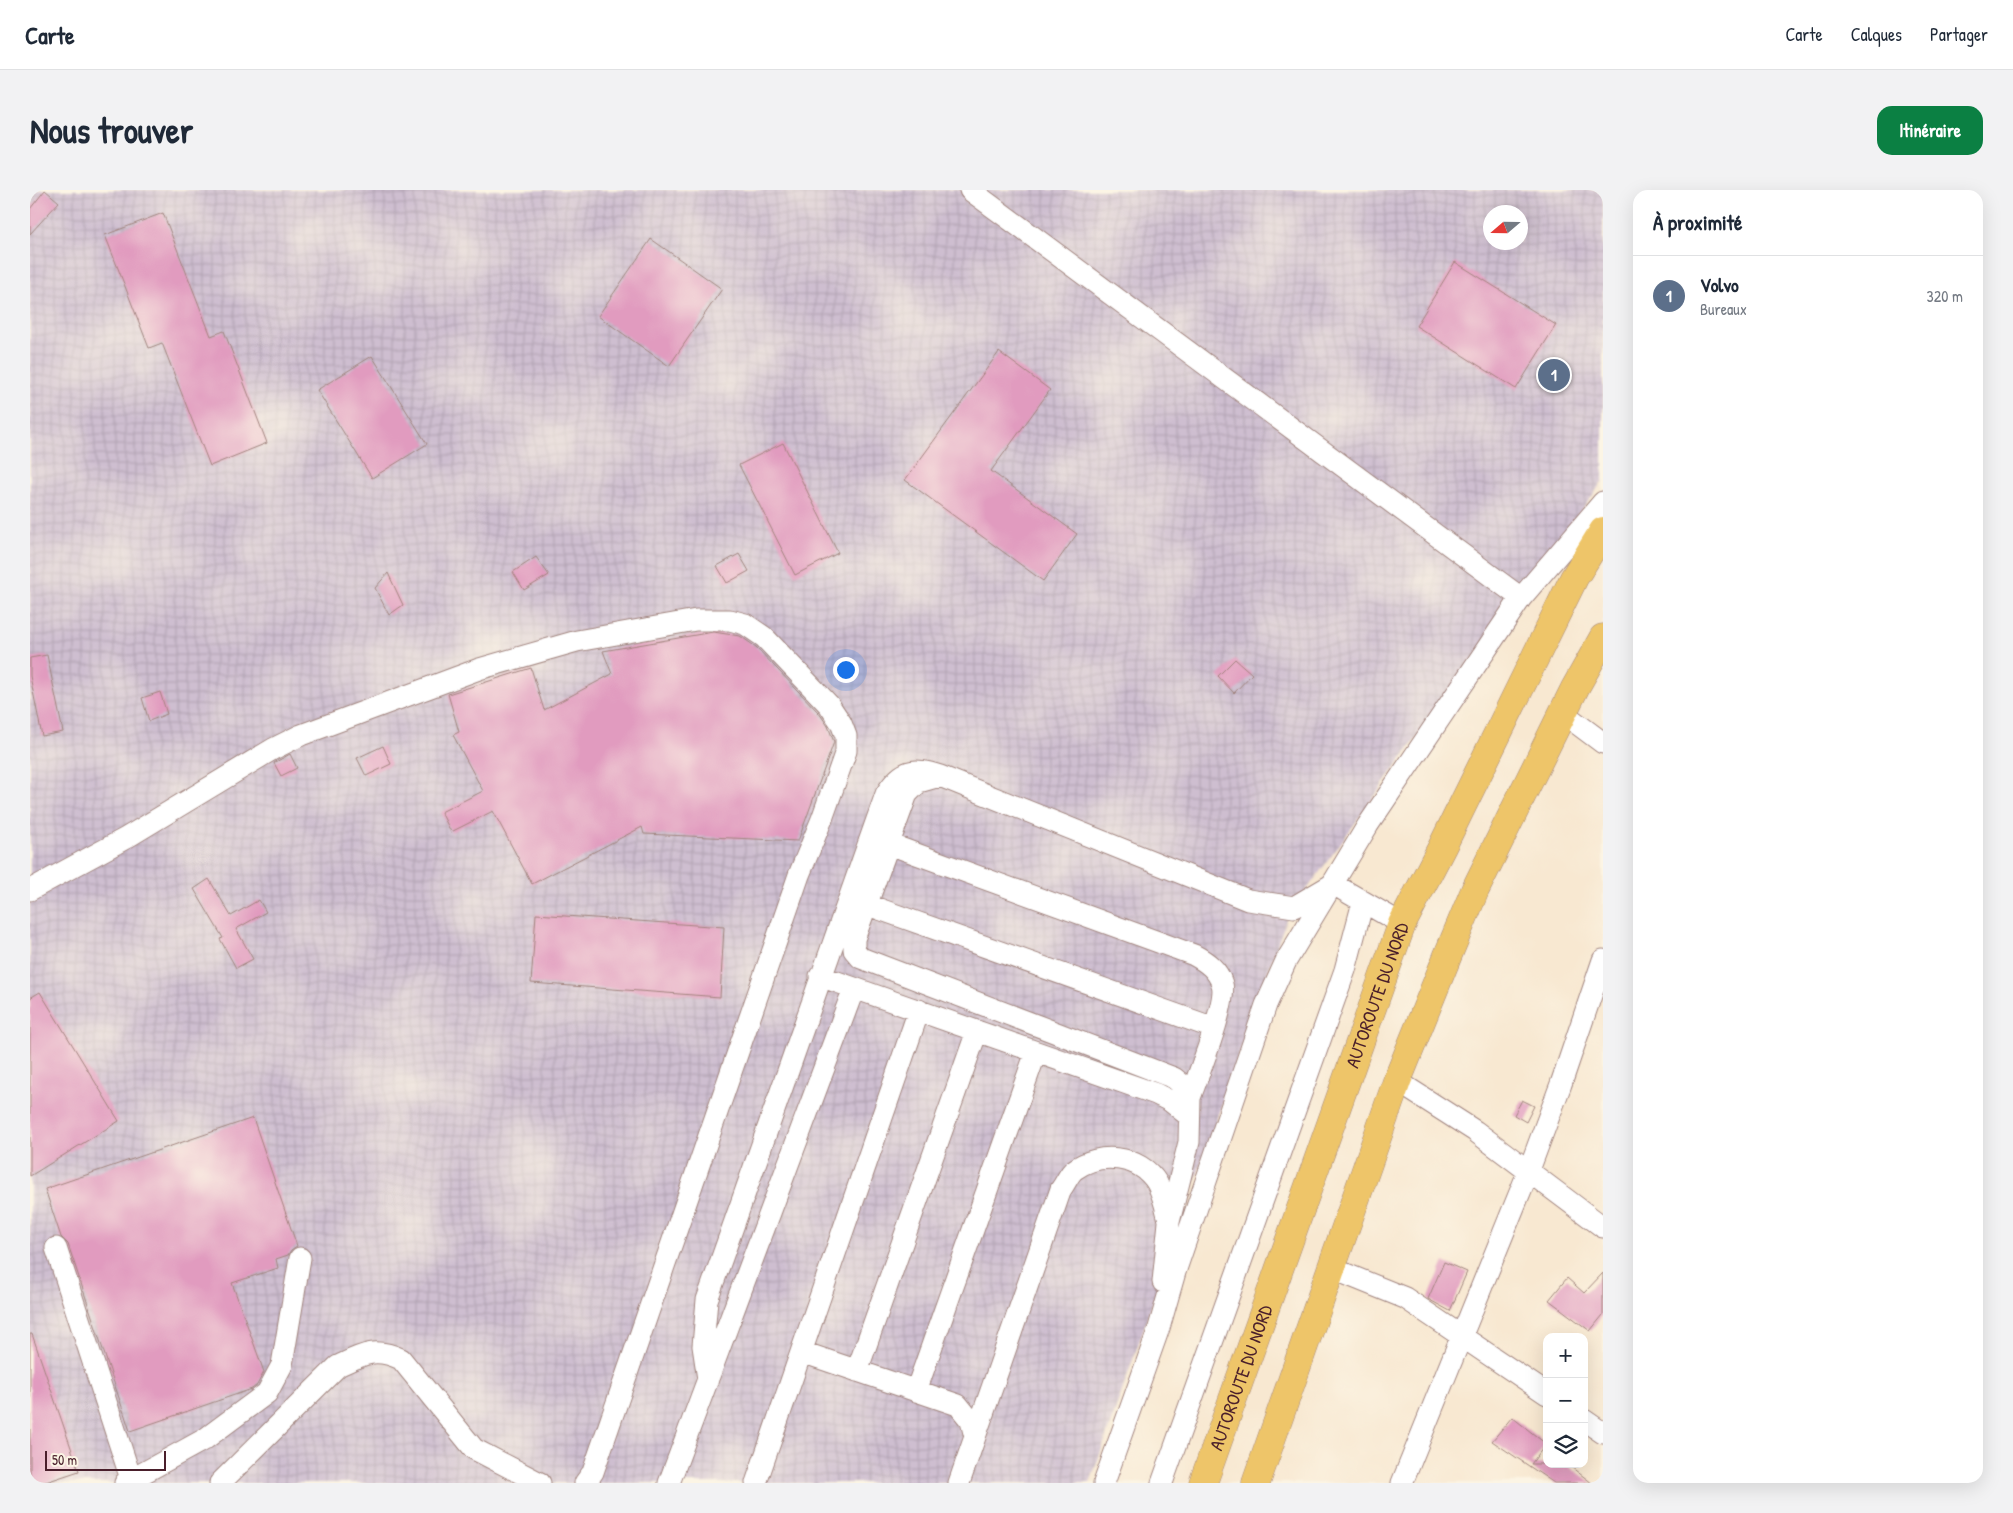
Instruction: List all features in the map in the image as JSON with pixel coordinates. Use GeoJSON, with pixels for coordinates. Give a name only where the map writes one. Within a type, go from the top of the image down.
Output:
{"type":"FeatureCollection","features":[{"type":"Feature","properties":{"kind":"highway","name":"AUTOROUTE DU NORD"},"geometry":{"type":"LineString","coordinates":[[1203,1483],[1402,924],[1442,847],[1574,578],[1603,531]]}},
{"type":"Feature","properties":{"kind":"highway"},"geometry":{"type":"LineString","coordinates":[[1256,1483],[1397,1081],[1475,890],[1563,713],[1603,638]]}},
{"type":"Feature","properties":{"kind":"street"},"geometry":{"type":"LineString","coordinates":[[976,192],[1522,598]]}},
{"type":"Feature","properties":{"kind":"street"},"geometry":{"type":"LineString","coordinates":[[1104,1483],[1159,1328],[1175,1272],[1266,1005],[1286,961],[1373,817],[1522,598],[1603,502]]}},
{"type":"Feature","properties":{"kind":"street"},"geometry":{"type":"LineString","coordinates":[[30,890],[126,838],[301,734],[479,669],[577,641],[696,620],[738,622],[745,624],[764,636],[829,705],[844,729],[846,751],[799,876],[593,1472],[585,1483]]}},
{"type":"Feature","properties":{"kind":"street"},"geometry":{"type":"LineString","coordinates":[[1563,713],[1603,743]]}},
{"type":"Feature","properties":{"kind":"street"},"geometry":{"type":"LineString","coordinates":[[708,1379],[703,1346],[707,1300],[820,976],[886,794],[895,780],[910,771],[921,770],[940,776],[1248,900],[1294,907],[1332,884]]}},
{"type":"Feature","properties":{"kind":"street"},"geometry":{"type":"LineString","coordinates":[[940,776],[919,782],[907,794],[854,939],[854,950],[861,958],[1174,1078],[1185,1087],[1189,1107],[1189,1142],[1169,1222],[1159,1328]]}},
{"type":"Feature","properties":{"kind":"street"},"geometry":{"type":"LineString","coordinates":[[889,844],[1194,955],[1208,964],[1218,974],[1224,987],[1222,1006],[1189,1107]]}},
{"type":"Feature","properties":{"kind":"street"},"geometry":{"type":"LineString","coordinates":[[1332,884],[1402,924]]}},
{"type":"Feature","properties":{"kind":"street"},"geometry":{"type":"LineString","coordinates":[[1162,1483],[1345,970],[1364,902]]}},
{"type":"Feature","properties":{"kind":"street"},"geometry":{"type":"LineString","coordinates":[[868,904],[1214,1028]]}},
{"type":"Feature","properties":{"kind":"street"},"geometry":{"type":"LineString","coordinates":[[1402,1483],[1529,1170],[1598,991],[1603,960]]}},
{"type":"Feature","properties":{"kind":"street"},"geometry":{"type":"LineString","coordinates":[[820,976],[1189,1107]]}},
{"type":"Feature","properties":{"kind":"street"},"geometry":{"type":"LineString","coordinates":[[669,1483],[854,988]]}},
{"type":"Feature","properties":{"kind":"street"},"geometry":{"type":"LineString","coordinates":[[756,1483],[919,1010]]}},
{"type":"Feature","properties":{"kind":"street"},"geometry":{"type":"LineString","coordinates":[[857,1371],[977,1031]]}},
{"type":"Feature","properties":{"kind":"street"},"geometry":{"type":"LineString","coordinates":[[916,1391],[1036,1052]]}},
{"type":"Feature","properties":{"kind":"street"},"geometry":{"type":"LineString","coordinates":[[1397,1081],[1475,1131],[1603,1227]]}},
{"type":"Feature","properties":{"kind":"street"},"geometry":{"type":"LineString","coordinates":[[959,1483],[1061,1190],[1073,1171],[1093,1161],[1115,1157],[1141,1165],[1156,1182],[1169,1222]]}},
{"type":"Feature","properties":{"kind":"street"},"geometry":{"type":"LineString","coordinates":[[56,1248],[128,1481],[205,1439],[267,1393],[282,1365],[300,1258]]}},
{"type":"Feature","properties":{"kind":"street"},"geometry":{"type":"LineString","coordinates":[[1331,1268],[1405,1298],[1543,1391]]}},
{"type":"Feature","properties":{"kind":"street"},"geometry":{"type":"LineString","coordinates":[[220,1483],[338,1366],[361,1355],[384,1352],[401,1360],[474,1449],[540,1483]]}},
{"type":"Feature","properties":{"kind":"street"},"geometry":{"type":"LineString","coordinates":[[802,1352],[958,1405],[971,1421],[975,1437]]}},
{"type":"Feature","properties":{"kind":"street"},"geometry":{"type":"LineString","coordinates":[[1588,1423],[1603,1432]]}},
{"type":"Feature","properties":{"kind":"shaded area"},"geometry":{"type":"Polygon","coordinates":[[[30,190],[1603,190],[1603,481],[1287,917],[1090,1483],[30,1483],[30,190]]]}},
{"type":"Feature","properties":{"kind":"building"},"geometry":{"type":"Polygon","coordinates":[[[45,190],[59,202],[30,234],[30,209],[45,190]]]}},
{"type":"Feature","properties":{"kind":"building"},"geometry":{"type":"Polygon","coordinates":[[[163,213],[211,336],[224,331],[267,443],[210,466],[162,343],[149,348],[105,235],[163,213]]]}},
{"type":"Feature","properties":{"kind":"building"},"geometry":{"type":"Polygon","coordinates":[[[651,239],[722,289],[669,366],[598,316],[651,239]]]}},
{"type":"Feature","properties":{"kind":"building"},"geometry":{"type":"Polygon","coordinates":[[[1455,262],[1556,325],[1516,389],[1416,326],[1455,262]]]}},
{"type":"Feature","properties":{"kind":"building"},"geometry":{"type":"Polygon","coordinates":[[[999,352],[1050,390],[991,471],[1077,534],[1043,581],[905,480],[999,352]]]}},
{"type":"Feature","properties":{"kind":"building"},"geometry":{"type":"Polygon","coordinates":[[[372,356],[427,444],[372,478],[317,390],[372,356]]]}},
{"type":"Feature","properties":{"kind":"building"},"geometry":{"type":"Polygon","coordinates":[[[783,443],[838,553],[795,575],[739,465],[783,443]]]}},
{"type":"Feature","properties":{"kind":"building"},"geometry":{"type":"Polygon","coordinates":[[[739,554],[749,571],[727,583],[717,566],[739,554]]]}},
{"type":"Feature","properties":{"kind":"building"},"geometry":{"type":"Polygon","coordinates":[[[536,557],[549,575],[524,590],[513,572],[536,557]]]}},
{"type":"Feature","properties":{"kind":"building"},"geometry":{"type":"Polygon","coordinates":[[[388,573],[403,605],[389,615],[375,588],[388,573]]]}},
{"type":"Feature","properties":{"kind":"building"},"geometry":{"type":"Polygon","coordinates":[[[713,632],[740,636],[756,647],[819,713],[828,726],[834,742],[798,841],[644,834],[642,827],[532,884],[493,811],[451,832],[441,812],[483,791],[453,735],[459,732],[448,694],[531,668],[544,710],[612,674],[603,651],[713,632]]]}},
{"type":"Feature","properties":{"kind":"building"},"geometry":{"type":"Polygon","coordinates":[[[47,655],[63,732],[42,736],[30,676],[30,658],[47,655]]]}},
{"type":"Feature","properties":{"kind":"building"},"geometry":{"type":"Polygon","coordinates":[[[1235,659],[1252,674],[1234,693],[1218,676],[1235,659]]]}},
{"type":"Feature","properties":{"kind":"building"},"geometry":{"type":"Polygon","coordinates":[[[160,692],[167,714],[149,721],[142,698],[160,692]]]}},
{"type":"Feature","properties":{"kind":"building"},"geometry":{"type":"Polygon","coordinates":[[[383,746],[391,764],[366,776],[357,758],[383,746]]]}},
{"type":"Feature","properties":{"kind":"building"},"geometry":{"type":"Polygon","coordinates":[[[290,754],[297,768],[281,776],[274,763],[290,754]]]}},
{"type":"Feature","properties":{"kind":"building"},"geometry":{"type":"Polygon","coordinates":[[[209,879],[231,916],[259,900],[266,912],[236,929],[253,959],[236,968],[220,939],[223,938],[194,889],[209,879]]]}},
{"type":"Feature","properties":{"kind":"building"},"geometry":{"type":"Polygon","coordinates":[[[536,914],[724,927],[720,997],[531,983],[536,914]]]}},
{"type":"Feature","properties":{"kind":"building"},"geometry":{"type":"Polygon","coordinates":[[[40,992],[119,1121],[30,1176],[30,998],[40,992]]]}},
{"type":"Feature","properties":{"kind":"building"},"geometry":{"type":"Polygon","coordinates":[[[1522,1100],[1534,1106],[1526,1122],[1514,1115],[1522,1100]]]}},
{"type":"Feature","properties":{"kind":"building"},"geometry":{"type":"Polygon","coordinates":[[[253,1118],[297,1246],[288,1255],[276,1259],[278,1268],[232,1283],[264,1372],[257,1385],[252,1389],[130,1431],[68,1244],[61,1237],[45,1189],[253,1118]]]}},
{"type":"Feature","properties":{"kind":"building"},"geometry":{"type":"Polygon","coordinates":[[[1444,1262],[1467,1272],[1450,1311],[1428,1299],[1444,1262]]]}},
{"type":"Feature","properties":{"kind":"building"},"geometry":{"type":"Polygon","coordinates":[[[1603,1273],[1603,1315],[1590,1331],[1549,1300],[1567,1278],[1584,1293],[1603,1273]]]}},
{"type":"Feature","properties":{"kind":"building"},"geometry":{"type":"Polygon","coordinates":[[[30,1334],[32,1334],[79,1471],[43,1483],[30,1483],[30,1334]]]}},
{"type":"Feature","properties":{"kind":"building"},"geometry":{"type":"Polygon","coordinates":[[[1512,1417],[1543,1442],[1543,1448],[1531,1464],[1543,1464],[1543,1468],[1572,1468],[1592,1483],[1554,1483],[1492,1441],[1512,1417]]]}},
{"type":"Feature","properties":{"kind":"place","name":"Volvo"},"geometry":{"type":"Point","coordinates":[1554,375]}}]}
